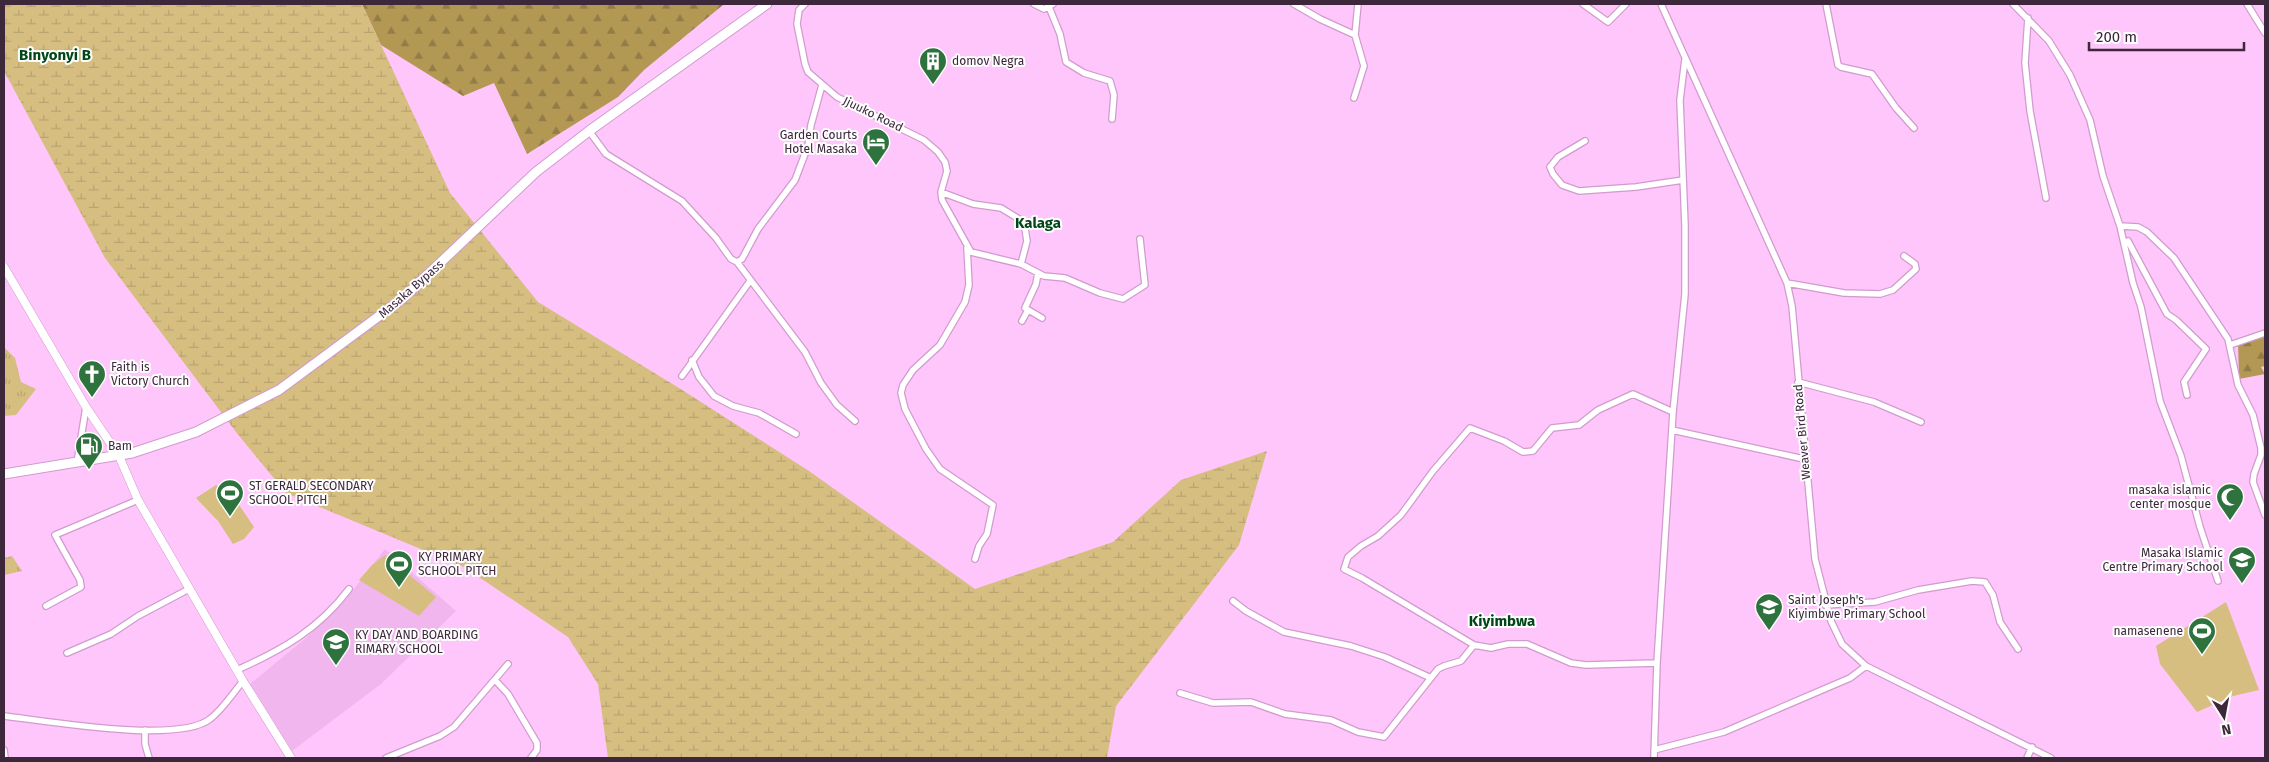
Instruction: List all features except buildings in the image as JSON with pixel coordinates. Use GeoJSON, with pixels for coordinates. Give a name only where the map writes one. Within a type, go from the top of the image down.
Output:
{"type":"FeatureCollection","features":[{"type":"Feature","properties":{"kind":"highway","name":"Masaka Bypass"},"geometry":{"type":"LineString","coordinates":[[4,474],[119,456],[196,432],[279,390],[402,299],[429,276],[508,197],[589,131],[767,4]]}},
{"type":"Feature","properties":{"kind":"main road"},"geometry":{"type":"LineString","coordinates":[[4,267],[86,407],[119,456],[138,500],[236,670],[291,758]]}},
{"type":"Feature","properties":{"kind":"street","name":"Jjuuko Road"},"geometry":{"type":"LineString","coordinates":[[804,4],[799,10],[797,24],[808,72],[837,97],[924,140],[938,152],[945,162],[946,171],[940,192]]}},
{"type":"Feature","properties":{"kind":"street"},"geometry":{"type":"LineString","coordinates":[[1034,4],[1040,8],[1051,6],[1066,62],[1084,73],[1110,81],[1114,95],[1112,120]]}},
{"type":"Feature","properties":{"kind":"street"},"geometry":{"type":"LineString","coordinates":[[1294,4],[1320,19],[1355,35]]}},
{"type":"Feature","properties":{"kind":"street"},"geometry":{"type":"LineString","coordinates":[[1354,98],[1364,66],[1355,35],[1358,4]]}},
{"type":"Feature","properties":{"kind":"street"},"geometry":{"type":"LineString","coordinates":[[1583,4],[1608,22],[1626,4]]}},
{"type":"Feature","properties":{"kind":"street","name":"Weaver Bird Road"},"geometry":{"type":"LineString","coordinates":[[1661,4],[1787,283],[1792,306],[1814,558],[1825,604],[1842,644],[1866,666],[2032,747],[2050,758]]}},
{"type":"Feature","properties":{"kind":"street"},"geometry":{"type":"LineString","coordinates":[[1826,4],[1838,65],[1872,74],[1900,113],[1914,128]]}},
{"type":"Feature","properties":{"kind":"street"},"geometry":{"type":"LineString","coordinates":[[2013,4],[2049,41],[2070,75],[2090,120],[2103,176],[2120,226],[2150,344],[2160,401],[2181,456],[2200,527],[2218,581]]}},
{"type":"Feature","properties":{"kind":"street"},"geometry":{"type":"LineString","coordinates":[[2248,4],[2265,33]]}},
{"type":"Feature","properties":{"kind":"street"},"geometry":{"type":"LineString","coordinates":[[2028,18],[2025,63],[2030,111],[2046,198]]}},
{"type":"Feature","properties":{"kind":"street"},"geometry":{"type":"LineString","coordinates":[[1654,758],[1673,412],[1685,294],[1686,226],[1682,180],[1680,100],[1685,59]]}},
{"type":"Feature","properties":{"kind":"street"},"geometry":{"type":"LineString","coordinates":[[737,262],[742,259],[758,229],[795,180],[808,146],[811,125],[822,85]]}},
{"type":"Feature","properties":{"kind":"street"},"geometry":{"type":"LineString","coordinates":[[589,131],[606,154],[682,201],[716,238],[731,259],[737,262],[805,352],[837,405],[855,421]]}},
{"type":"Feature","properties":{"kind":"street"},"geometry":{"type":"LineString","coordinates":[[1585,141],[1558,156],[1550,167],[1557,180],[1570,189],[1636,187],[1682,180]]}},
{"type":"Feature","properties":{"kind":"street"},"geometry":{"type":"LineString","coordinates":[[940,192],[942,200],[968,248],[978,255],[1021,264],[1044,276],[1072,280],[1100,293],[1124,299],[1144,285],[1140,239]]}},
{"type":"Feature","properties":{"kind":"street"},"geometry":{"type":"LineString","coordinates":[[940,192],[973,204],[1001,208],[1024,222],[1027,241],[1021,264]]}},
{"type":"Feature","properties":{"kind":"street"},"geometry":{"type":"LineString","coordinates":[[2120,226],[2138,227],[2147,232],[2174,258],[2200,294],[2230,345],[2238,385],[2253,415],[2261,448],[2261,455],[2253,482],[2265,514]]}},
{"type":"Feature","properties":{"kind":"street"},"geometry":{"type":"LineString","coordinates":[[2120,226],[2130,249],[2141,263],[2157,298],[2167,314],[2176,320],[2206,349],[2184,382],[2187,395]]}},
{"type":"Feature","properties":{"kind":"street"},"geometry":{"type":"LineString","coordinates":[[968,248],[969,285],[965,302],[940,345],[912,370],[903,385],[901,393],[905,409],[926,449],[940,469],[993,505],[987,534],[979,546],[975,559]]}},
{"type":"Feature","properties":{"kind":"street"},"geometry":{"type":"LineString","coordinates":[[1787,283],[1844,293],[1880,294],[1893,290],[1916,269],[1915,264],[1904,256]]}},
{"type":"Feature","properties":{"kind":"street"},"geometry":{"type":"LineString","coordinates":[[1038,273],[1036,284],[1025,308],[1042,318]]}},
{"type":"Feature","properties":{"kind":"street"},"geometry":{"type":"LineString","coordinates":[[682,376],[750,281]]}},
{"type":"Feature","properties":{"kind":"street"},"geometry":{"type":"LineString","coordinates":[[1022,321],[1028,310]]}},
{"type":"Feature","properties":{"kind":"street"},"geometry":{"type":"LineString","coordinates":[[2230,345],[2265,333]]}},
{"type":"Feature","properties":{"kind":"street"},"geometry":{"type":"LineString","coordinates":[[692,360],[699,377],[714,396],[733,406],[759,412],[796,434]]}},
{"type":"Feature","properties":{"kind":"street"},"geometry":{"type":"LineString","coordinates":[[1798,382],[1874,402],[1921,422]]}},
{"type":"Feature","properties":{"kind":"street"},"geometry":{"type":"LineString","coordinates":[[1658,663],[1586,665],[1570,662],[1527,644],[1508,644],[1491,648],[1474,645],[1344,569],[1348,557],[1361,546],[1378,536],[1401,515],[1433,471],[1470,428],[1504,440],[1524,452],[1529,452],[1552,428],[1561,425],[1579,425],[1598,410],[1629,394],[1636,394],[1673,412]]}},
{"type":"Feature","properties":{"kind":"street"},"geometry":{"type":"LineString","coordinates":[[77,463],[86,407]]}},
{"type":"Feature","properties":{"kind":"street"},"geometry":{"type":"LineString","coordinates":[[1672,430],[1804,459]]}},
{"type":"Feature","properties":{"kind":"street"},"geometry":{"type":"LineString","coordinates":[[46,606],[81,587],[80,580],[55,535],[138,500]]}},
{"type":"Feature","properties":{"kind":"street"},"geometry":{"type":"LineString","coordinates":[[1825,604],[1875,602],[1918,590],[1972,581],[1985,582],[1993,595],[2000,622],[2018,649]]}},
{"type":"Feature","properties":{"kind":"street"},"geometry":{"type":"LineString","coordinates":[[67,653],[111,634],[138,616],[189,589]]}},
{"type":"Feature","properties":{"kind":"street"},"geometry":{"type":"LineString","coordinates":[[236,670],[286,646],[312,628],[334,609],[349,589]]}},
{"type":"Feature","properties":{"kind":"street"},"geometry":{"type":"LineString","coordinates":[[1233,601],[1246,611],[1284,632],[1351,646],[1385,657],[1431,678]]}},
{"type":"Feature","properties":{"kind":"street"},"geometry":{"type":"LineString","coordinates":[[1180,693],[1213,703],[1251,702],[1285,714],[1331,720],[1358,732],[1384,737],[1431,678],[1444,666],[1461,661],[1474,645]]}},
{"type":"Feature","properties":{"kind":"street"},"geometry":{"type":"LineString","coordinates":[[386,758],[447,732],[459,722],[508,664]]}},
{"type":"Feature","properties":{"kind":"street"},"geometry":{"type":"LineString","coordinates":[[1654,750],[1724,732],[1850,678],[1866,666]]}},
{"type":"Feature","properties":{"kind":"street"},"geometry":{"type":"LineString","coordinates":[[495,680],[511,699],[537,743],[537,750],[531,758]]}},
{"type":"Feature","properties":{"kind":"street"},"geometry":{"type":"LineString","coordinates":[[4,716],[120,729],[188,729],[210,719],[243,681]]}},
{"type":"Feature","properties":{"kind":"street"},"geometry":{"type":"LineString","coordinates":[[145,730],[145,744],[149,758]]}},
{"type":"Feature","properties":{"kind":"street"},"geometry":{"type":"LineString","coordinates":[[2027,758],[2032,747]]}},
{"type":"Feature","properties":{"kind":"street"},"geometry":{"type":"LineString","coordinates":[[4,750],[5,758]]}},
{"type":"Feature","properties":{"kind":"shaded area","name":"KY DAY AND BOARDING RIMARY SCHOOL"},"geometry":{"type":"Polygon","coordinates":[[[385,549],[456,611],[381,684],[292,751],[250,684],[307,637],[343,603],[385,549]]]}},
{"type":"Feature","properties":{"kind":"green space"},"geometry":{"type":"Polygon","coordinates":[[[4,4],[362,4],[450,193],[538,302],[679,388],[809,471],[975,589],[1113,542],[1181,480],[1267,451],[1239,545],[1116,706],[1107,758],[608,758],[598,684],[568,637],[464,567],[286,493],[236,432],[105,258],[4,71],[4,4]]]}},
{"type":"Feature","properties":{"kind":"green space"},"geometry":{"type":"Polygon","coordinates":[[[362,4],[723,5],[644,70],[618,97],[527,154],[494,83],[463,96],[381,45],[362,4]]]}},
{"type":"Feature","properties":{"kind":"green space"},"geometry":{"type":"Polygon","coordinates":[[[2265,334],[2265,366],[2261,367],[2265,374],[2239,379],[2238,341],[2265,334]]]}},
{"type":"Feature","properties":{"kind":"green space"},"geometry":{"type":"Polygon","coordinates":[[[4,347],[15,358],[21,382],[36,389],[16,415],[4,416],[4,347]]]}},
{"type":"Feature","properties":{"kind":"green space","name":"ST GERALD SECONDARY SCHOOL PITCH"},"geometry":{"type":"Polygon","coordinates":[[[216,485],[231,493],[254,527],[244,539],[233,544],[218,521],[196,498],[216,485]]]}},
{"type":"Feature","properties":{"kind":"green space","name":"KY PRIMARY SCHOOL PITCH"},"geometry":{"type":"Polygon","coordinates":[[[385,555],[436,597],[419,616],[359,580],[372,565],[385,555]]]}},
{"type":"Feature","properties":{"kind":"green space"},"geometry":{"type":"Polygon","coordinates":[[[12,556],[22,571],[4,575],[4,558],[12,556]]]}},
{"type":"Feature","properties":{"kind":"green space","name":"namasenene"},"geometry":{"type":"Polygon","coordinates":[[[2226,602],[2259,690],[2233,696],[2197,712],[2160,664],[2156,646],[2226,602]]]}},
{"type":"Feature","properties":{"kind":"place","name":"domov Negra"},"geometry":{"type":"Point","coordinates":[933,85]}},
{"type":"Feature","properties":{"kind":"place","name":"Garden Courts Hotel Masaka"},"geometry":{"type":"Point","coordinates":[876,166]}},
{"type":"Feature","properties":{"kind":"place","name":"Faith is Victory Church"},"geometry":{"type":"Point","coordinates":[92,398]}},
{"type":"Feature","properties":{"kind":"place","name":"Bam"},"geometry":{"type":"Point","coordinates":[89,470]}},
{"type":"Feature","properties":{"kind":"place","name":"ST GERALD SECONDARY SCHOOL PITCH"},"geometry":{"type":"Point","coordinates":[230,517]}},
{"type":"Feature","properties":{"kind":"place","name":"masaka islamic center mosque"},"geometry":{"type":"Point","coordinates":[2230,521]}},
{"type":"Feature","properties":{"kind":"place","name":"Masaka Islamic Centre Primary School"},"geometry":{"type":"Point","coordinates":[2242,584]}},
{"type":"Feature","properties":{"kind":"place","name":"KY PRIMARY SCHOOL PITCH"},"geometry":{"type":"Point","coordinates":[399,588]}},
{"type":"Feature","properties":{"kind":"place","name":"Saint Joseph's Kiyimbwe Primary School"},"geometry":{"type":"Point","coordinates":[1769,631]}},
{"type":"Feature","properties":{"kind":"place","name":"namasenene"},"geometry":{"type":"Point","coordinates":[2202,655]}},
{"type":"Feature","properties":{"kind":"place","name":"KY DAY AND BOARDING RIMARY SCHOOL"},"geometry":{"type":"Point","coordinates":[336,666]}},
{"type":"Feature","properties":{"kind":"district","name":"Binyonyi B"},"geometry":{"type":"Point","coordinates":[55,55]}},
{"type":"Feature","properties":{"kind":"district","name":"Kalaga"},"geometry":{"type":"Point","coordinates":[1038,223]}},
{"type":"Feature","properties":{"kind":"district","name":"Kiyimbwa"},"geometry":{"type":"Point","coordinates":[1502,621]}}]}
